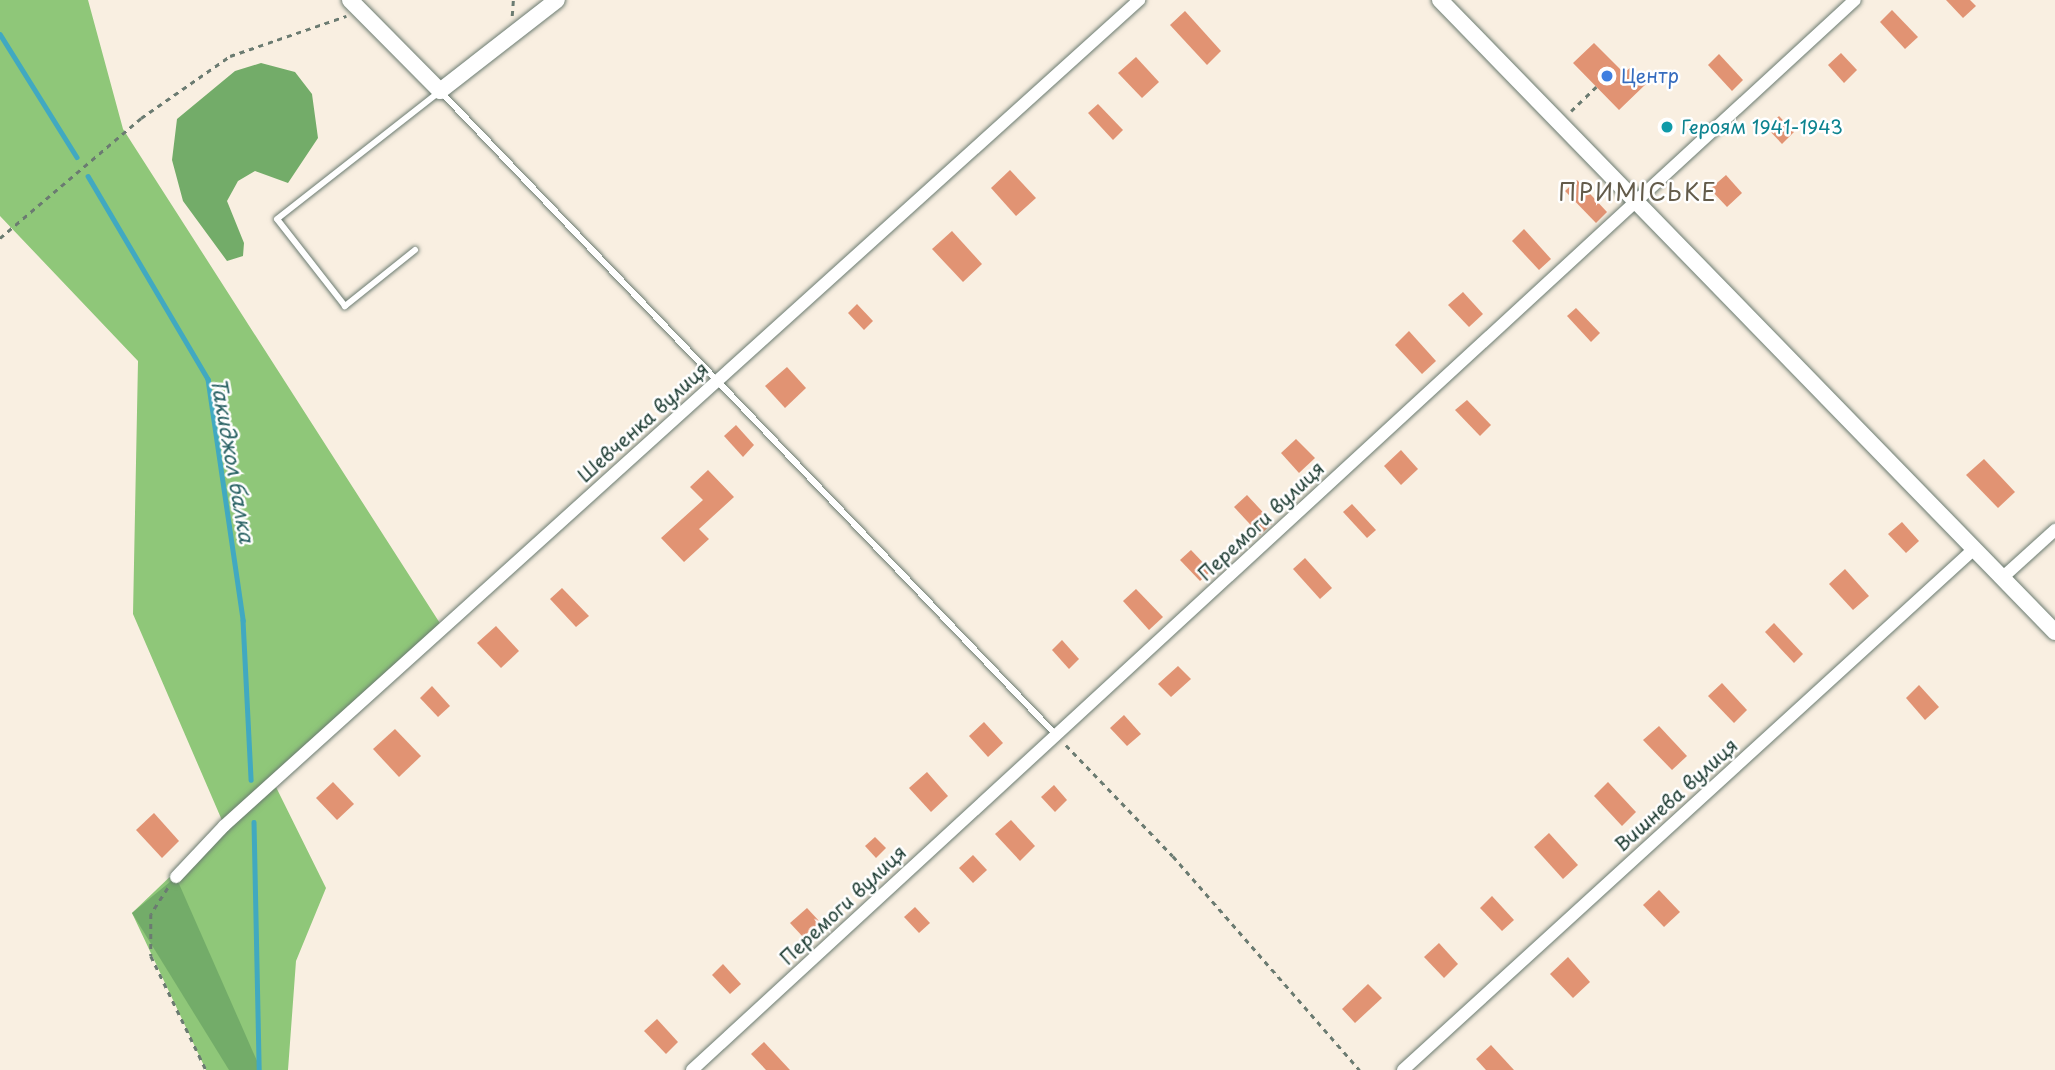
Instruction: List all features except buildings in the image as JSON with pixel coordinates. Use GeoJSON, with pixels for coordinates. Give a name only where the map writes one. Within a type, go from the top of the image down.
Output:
{"type":"FeatureCollection","features":[{"type":"Feature","properties":{"kind":"street"},"geometry":{"type":"LineString","coordinates":[[354,5],[440,91],[557,0]]}},
{"type":"Feature","properties":{"kind":"street","name":"Шевченка вулиця"},"geometry":{"type":"LineString","coordinates":[[176,877],[224,825],[1139,0]]}},
{"type":"Feature","properties":{"kind":"street"},"geometry":{"type":"LineString","coordinates":[[1440,0],[2055,632]]}},
{"type":"Feature","properties":{"kind":"street","name":"Перемоги вулиця"},"geometry":{"type":"LineString","coordinates":[[692,1070],[1855,0]]}},
{"type":"Feature","properties":{"kind":"street"},"geometry":{"type":"LineString","coordinates":[[2002,578],[2055,530]]}},
{"type":"Feature","properties":{"kind":"street","name":"Вишнева вулиця"},"geometry":{"type":"LineString","coordinates":[[1403,1070],[1974,549]]}},
{"type":"Feature","properties":{"kind":"lane"},"geometry":{"type":"LineString","coordinates":[[415,250],[345,306],[277,219],[440,91],[715,383],[1056,735]]}},
{"type":"Feature","properties":{"kind":"path"},"geometry":{"type":"LineString","coordinates":[[0,238],[141,118],[230,56],[354,5]]}},
{"type":"Feature","properties":{"kind":"path"},"geometry":{"type":"LineString","coordinates":[[1559,122],[1596,86]]}},
{"type":"Feature","properties":{"kind":"path"},"geometry":{"type":"LineString","coordinates":[[1056,735],[1173,856],[1360,1070]]}},
{"type":"Feature","properties":{"kind":"path"},"geometry":{"type":"LineString","coordinates":[[176,877],[151,914],[151,956],[206,1070]]}},
{"type":"Feature","properties":{"kind":"green space"},"geometry":{"type":"Polygon","coordinates":[[[0,0],[88,0],[123,129],[443,628],[273,781],[326,888],[296,961],[288,1070],[206,1070],[132,913],[224,825],[133,614],[138,361],[0,216],[0,0]]]}},
{"type":"Feature","properties":{"kind":"green space"},"geometry":{"type":"Polygon","coordinates":[[[261,63],[295,72],[312,94],[318,138],[288,183],[255,171],[238,181],[227,201],[244,243],[243,256],[227,261],[183,201],[172,160],[177,119],[235,71],[261,63]]]}},
{"type":"Feature","properties":{"kind":"green space"},"geometry":{"type":"Polygon","coordinates":[[[176,877],[261,1070],[229,1070],[132,913],[176,877]]]}},
{"type":"Feature","properties":{"kind":"waterway","name":"Такиджол балка"},"geometry":{"type":"LineString","coordinates":[[0,34],[77,157]]}},
{"type":"Feature","properties":{"kind":"waterway","name":"Такиджол балка"},"geometry":{"type":"LineString","coordinates":[[88,176],[208,379],[243,620],[251,780]]}},
{"type":"Feature","properties":{"kind":"waterway","name":"Такиджол балка"},"geometry":{"type":"LineString","coordinates":[[254,822],[259,1070]]}},
{"type":"Feature","properties":{"kind":"place","name":"Центр"},"geometry":{"type":"Point","coordinates":[1607,76]}},
{"type":"Feature","properties":{"kind":"place","name":"Героям 1941-1943"},"geometry":{"type":"Point","coordinates":[1667,127]}},
{"type":"Feature","properties":{"kind":"district","name":"ПРИМІСЬКЕ"},"geometry":{"type":"Point","coordinates":[1638,192]}}]}
